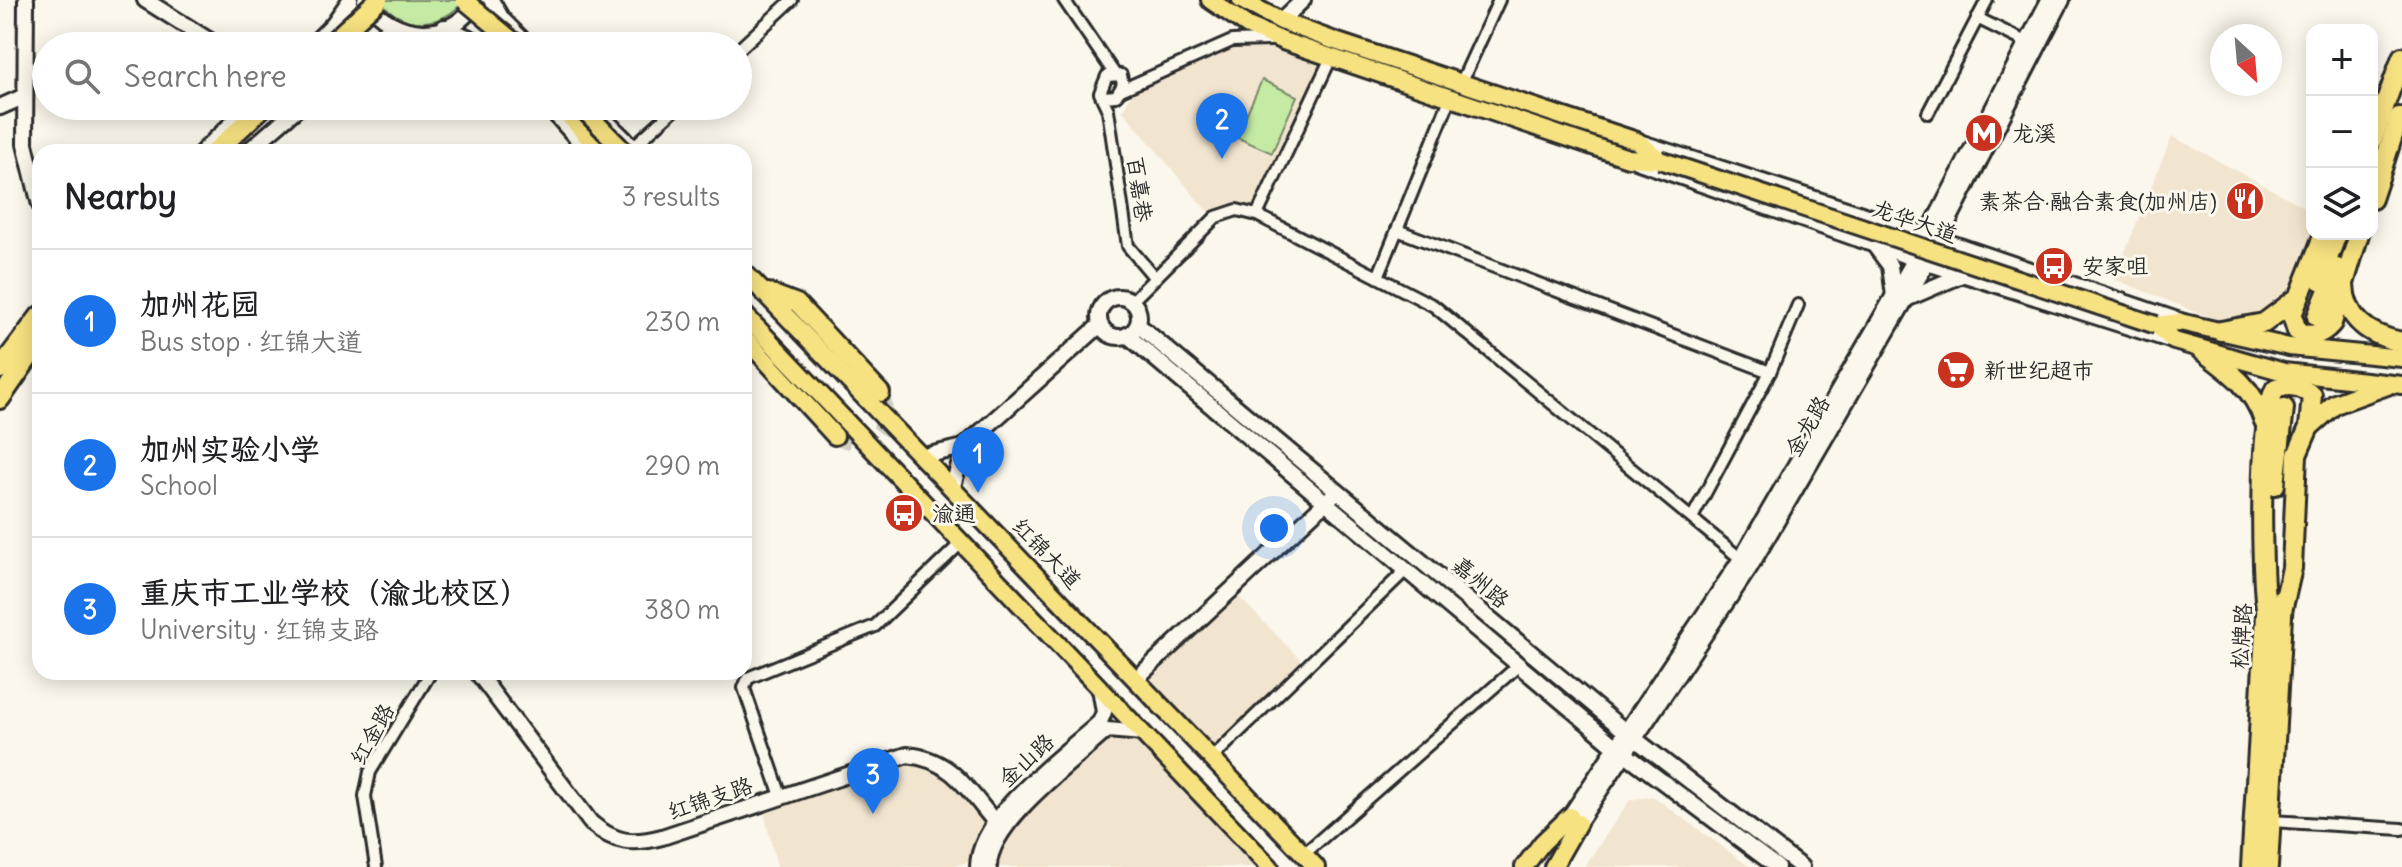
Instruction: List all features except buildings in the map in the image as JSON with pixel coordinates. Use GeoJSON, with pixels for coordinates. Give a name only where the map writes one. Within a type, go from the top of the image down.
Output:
{"type":"FeatureCollection","features":[{"type":"Feature","properties":{"kind":"highway"},"geometry":{"type":"LineString","coordinates":[[343,32],[378,0]]}},
{"type":"Feature","properties":{"kind":"highway"},"geometry":{"type":"LineString","coordinates":[[358,32],[392,0]]}},
{"type":"Feature","properties":{"kind":"highway"},"geometry":{"type":"LineString","coordinates":[[2378,176],[2394,113],[2402,57]]}},
{"type":"Feature","properties":{"kind":"highway"},"geometry":{"type":"LineString","coordinates":[[2378,133],[2394,113]]}},
{"type":"Feature","properties":{"kind":"highway"},"geometry":{"type":"LineString","coordinates":[[2375,168],[2394,113]]}},
{"type":"Feature","properties":{"kind":"highway"},"geometry":{"type":"LineString","coordinates":[[224,144],[249,120]]}},
{"type":"Feature","properties":{"kind":"highway"},"geometry":{"type":"LineString","coordinates":[[251,144],[269,120]]}},
{"type":"Feature","properties":{"kind":"highway"},"geometry":{"type":"LineString","coordinates":[[2307,309],[2323,240]]}},
{"type":"Feature","properties":{"kind":"highway"},"geometry":{"type":"LineString","coordinates":[[2307,309],[2335,240]]}},
{"type":"Feature","properties":{"kind":"highway"},"geometry":{"type":"LineString","coordinates":[[2347,240],[2307,309],[2293,326],[2309,336],[2322,333],[2332,323],[2357,240]]}},
{"type":"Feature","properties":{"kind":"highway"},"geometry":{"type":"LineString","coordinates":[[2345,273],[2347,302],[2357,322],[2381,337],[2402,342]]}},
{"type":"Feature","properties":{"kind":"highway"},"geometry":{"type":"LineString","coordinates":[[2221,331],[2264,323],[2307,309]]}},
{"type":"Feature","properties":{"kind":"highway"},"geometry":{"type":"LineString","coordinates":[[0,369],[32,327]]}},
{"type":"Feature","properties":{"kind":"highway"},"geometry":{"type":"LineString","coordinates":[[2201,350],[2247,387],[2258,404],[2265,426]]}},
{"type":"Feature","properties":{"kind":"highway"},"geometry":{"type":"LineString","coordinates":[[0,399],[32,353]]}},
{"type":"Feature","properties":{"kind":"highway"},"geometry":{"type":"LineString","coordinates":[[2309,427],[2335,404],[2394,385]]}},
{"type":"Feature","properties":{"kind":"highway"},"geometry":{"type":"LineString","coordinates":[[2299,386],[2312,395],[2309,427],[2297,455],[2292,568],[2274,608],[2261,572],[2265,426],[2269,398],[2276,388],[2299,386]]}},
{"type":"Feature","properties":{"kind":"highway","name":"松牌路"},"geometry":{"type":"LineString","coordinates":[[2251,867],[2286,494],[2289,409]]}},
{"type":"Feature","properties":{"kind":"highway","name":"松牌路"},"geometry":{"type":"LineString","coordinates":[[2268,867],[2274,608]]}},
{"type":"Feature","properties":{"kind":"main road"},"geometry":{"type":"LineString","coordinates":[[26,0],[25,144],[32,172]]}},
{"type":"Feature","properties":{"kind":"main road"},"geometry":{"type":"LineString","coordinates":[[145,0],[196,32]]}},
{"type":"Feature","properties":{"kind":"main road"},"geometry":{"type":"LineString","coordinates":[[318,32],[340,0]]}},
{"type":"Feature","properties":{"kind":"main road"},"geometry":{"type":"LineString","coordinates":[[324,32],[339,18],[350,0]]}},
{"type":"Feature","properties":{"kind":"main road"},"geometry":{"type":"LineString","coordinates":[[365,0],[392,26],[411,32],[457,22],[477,0]]}},
{"type":"Feature","properties":{"kind":"main road"},"geometry":{"type":"LineString","coordinates":[[449,0],[487,32]]}},
{"type":"Feature","properties":{"kind":"main road"},"geometry":{"type":"LineString","coordinates":[[464,0],[502,32]]}},
{"type":"Feature","properties":{"kind":"main road"},"geometry":{"type":"LineString","coordinates":[[491,0],[502,19],[515,32]]}},
{"type":"Feature","properties":{"kind":"main road","name":"龙华大道"},"geometry":{"type":"LineString","coordinates":[[1210,0],[1248,26],[1331,58],[1628,158],[1660,160],[2156,325],[2174,341],[2201,350],[2284,372],[2394,385]]}},
{"type":"Feature","properties":{"kind":"main road","name":"龙华大道"},"geometry":{"type":"LineString","coordinates":[[1241,0],[1281,21],[1637,141],[1660,160]]}},
{"type":"Feature","properties":{"kind":"main road"},"geometry":{"type":"LineString","coordinates":[[1281,21],[1303,0]]}},
{"type":"Feature","properties":{"kind":"main road","name":"金龙路"},"geometry":{"type":"LineString","coordinates":[[1934,237],[1950,219],[2032,45],[2049,0]]}},
{"type":"Feature","properties":{"kind":"main road","name":"金龙路"},"geometry":{"type":"LineString","coordinates":[[1574,820],[1750,567],[1934,237],[2032,45],[2062,0]]}},
{"type":"Feature","properties":{"kind":"main road"},"geometry":{"type":"LineString","coordinates":[[385,32],[392,26]]}},
{"type":"Feature","properties":{"kind":"main road"},"geometry":{"type":"LineString","coordinates":[[444,27],[456,32]]}},
{"type":"Feature","properties":{"kind":"main road"},"geometry":{"type":"LineString","coordinates":[[0,107],[25,96]]}},
{"type":"Feature","properties":{"kind":"main road"},"geometry":{"type":"LineString","coordinates":[[210,144],[235,120]]}},
{"type":"Feature","properties":{"kind":"main road"},"geometry":{"type":"LineString","coordinates":[[254,144],[283,120]]}},
{"type":"Feature","properties":{"kind":"main road"},"geometry":{"type":"LineString","coordinates":[[560,120],[582,144]]}},
{"type":"Feature","properties":{"kind":"main road"},"geometry":{"type":"LineString","coordinates":[[572,120],[594,144]]}},
{"type":"Feature","properties":{"kind":"main road"},"geometry":{"type":"LineString","coordinates":[[597,120],[625,144]]}},
{"type":"Feature","properties":{"kind":"main road"},"geometry":{"type":"LineString","coordinates":[[604,120],[626,144]]}},
{"type":"Feature","properties":{"kind":"main road"},"geometry":{"type":"LineString","coordinates":[[1637,141],[1934,237],[2180,322]]}},
{"type":"Feature","properties":{"kind":"main road"},"geometry":{"type":"LineString","coordinates":[[1628,158],[1921,261],[2174,341]]}},
{"type":"Feature","properties":{"kind":"main road"},"geometry":{"type":"LineString","coordinates":[[1950,219],[1961,246]]}},
{"type":"Feature","properties":{"kind":"main road"},"geometry":{"type":"LineString","coordinates":[[1875,245],[1890,266],[1900,298],[1965,274]]}},
{"type":"Feature","properties":{"kind":"main road","name":"红锦大道"},"geometry":{"type":"LineString","coordinates":[[752,280],[1316,867]]}},
{"type":"Feature","properties":{"kind":"main road"},"geometry":{"type":"LineString","coordinates":[[762,290],[797,303],[881,393]]}},
{"type":"Feature","properties":{"kind":"main road"},"geometry":{"type":"LineString","coordinates":[[1120,296],[1132,301],[1139,312],[1132,330],[1109,335],[1100,325],[1099,311],[1107,300],[1120,296]]}},
{"type":"Feature","properties":{"kind":"main road","name":"金龙路"},"geometry":{"type":"LineString","coordinates":[[1631,736],[1644,705],[1741,559],[1900,298]]}},
{"type":"Feature","properties":{"kind":"main road","name":"龙华大道"},"geometry":{"type":"LineString","coordinates":[[2156,325],[2180,322],[2289,347],[2345,355],[2402,358]]}},
{"type":"Feature","properties":{"kind":"main road"},"geometry":{"type":"LineString","coordinates":[[924,456],[964,447],[1100,325]]}},
{"type":"Feature","properties":{"kind":"main road","name":"嘉州路"},"geometry":{"type":"LineString","coordinates":[[1132,330],[1337,491],[1631,736],[1801,867]]}},
{"type":"Feature","properties":{"kind":"main road","name":"嘉州路"},"geometry":{"type":"LineString","coordinates":[[1132,330],[1325,502],[1621,750],[1777,867]]}},
{"type":"Feature","properties":{"kind":"main road"},"geometry":{"type":"LineString","coordinates":[[752,341],[961,543],[1270,867]]}},
{"type":"Feature","properties":{"kind":"main road"},"geometry":{"type":"LineString","coordinates":[[752,342],[835,436]]}},
{"type":"Feature","properties":{"kind":"main road"},"geometry":{"type":"LineString","coordinates":[[2345,355],[2402,351]]}},
{"type":"Feature","properties":{"kind":"main road"},"geometry":{"type":"LineString","coordinates":[[953,486],[964,447]]}},
{"type":"Feature","properties":{"kind":"main road"},"geometry":{"type":"LineString","coordinates":[[1137,678],[1337,491]]}},
{"type":"Feature","properties":{"kind":"main road","name":"红锦支路"},"geometry":{"type":"LineString","coordinates":[[483,680],[591,823],[610,839],[638,844],[907,755],[930,757],[945,765],[998,825]]}},
{"type":"Feature","properties":{"kind":"main road"},"geometry":{"type":"LineString","coordinates":[[1100,688],[1103,726],[1143,733]]}},
{"type":"Feature","properties":{"kind":"main road"},"geometry":{"type":"LineString","coordinates":[[1601,711],[1622,717],[1644,705]]}},
{"type":"Feature","properties":{"kind":"main road","name":"金山路"},"geometry":{"type":"LineString","coordinates":[[978,867],[978,856],[998,825],[1103,726]]}},
{"type":"Feature","properties":{"kind":"main road"},"geometry":{"type":"LineString","coordinates":[[1544,867],[1574,820]]}},
{"type":"Feature","properties":{"kind":"main road"},"geometry":{"type":"LineString","coordinates":[[1524,867],[1542,843],[1574,820]]}},
{"type":"Feature","properties":{"kind":"main road","name":"金山路"},"geometry":{"type":"LineString","coordinates":[[989,867],[998,825]]}},
{"type":"Feature","properties":{"kind":"main road"},"geometry":{"type":"LineString","coordinates":[[1533,867],[1552,856]]}},
{"type":"Feature","properties":{"kind":"street"},"geometry":{"type":"LineString","coordinates":[[752,37],[792,0]]}},
{"type":"Feature","properties":{"kind":"street"},"geometry":{"type":"LineString","coordinates":[[1064,0],[1114,73],[1100,85],[1103,97],[1110,99],[1232,41],[1283,41]]}},
{"type":"Feature","properties":{"kind":"street"},"geometry":{"type":"LineString","coordinates":[[1461,83],[1499,0]]}},
{"type":"Feature","properties":{"kind":"street"},"geometry":{"type":"LineString","coordinates":[[1928,113],[1987,0]]}},
{"type":"Feature","properties":{"kind":"street"},"geometry":{"type":"LineString","coordinates":[[1977,18],[2032,45]]}},
{"type":"Feature","properties":{"kind":"street"},"geometry":{"type":"LineString","coordinates":[[1257,215],[1331,58]]}},
{"type":"Feature","properties":{"kind":"street","name":"百嘉巷"},"geometry":{"type":"LineString","coordinates":[[1114,73],[1123,79],[1115,109],[1133,237],[1141,255],[1157,276]]}},
{"type":"Feature","properties":{"kind":"street","name":"百嘉巷"},"geometry":{"type":"LineString","coordinates":[[1103,97],[1108,110],[1128,246],[1157,276]]}},
{"type":"Feature","properties":{"kind":"street"},"geometry":{"type":"LineString","coordinates":[[1378,277],[1450,99]]}},
{"type":"Feature","properties":{"kind":"street"},"geometry":{"type":"LineString","coordinates":[[638,144],[663,120]]}},
{"type":"Feature","properties":{"kind":"street"},"geometry":{"type":"LineString","coordinates":[[1132,301],[1216,217],[1237,210],[1257,215],[1434,306],[1741,559]]}},
{"type":"Feature","properties":{"kind":"street"},"geometry":{"type":"LineString","coordinates":[[1397,230],[1770,372]]}},
{"type":"Feature","properties":{"kind":"street"},"geometry":{"type":"LineString","coordinates":[[1692,518],[1770,372],[1798,305]]}},
{"type":"Feature","properties":{"kind":"street"},"geometry":{"type":"LineString","coordinates":[[752,676],[875,626],[961,543]]}},
{"type":"Feature","properties":{"kind":"street"},"geometry":{"type":"LineString","coordinates":[[1212,758],[1406,570]]}},
{"type":"Feature","properties":{"kind":"street"},"geometry":{"type":"LineString","coordinates":[[1304,854],[1519,665]]}},
{"type":"Feature","properties":{"kind":"street","name":"红金路"},"geometry":{"type":"LineString","coordinates":[[376,867],[365,796],[370,772],[426,680]]}},
{"type":"Feature","properties":{"kind":"street"},"geometry":{"type":"LineString","coordinates":[[747,680],[744,688],[781,796]]}},
{"type":"Feature","properties":{"kind":"street"},"geometry":{"type":"LineString","coordinates":[[2271,821],[2402,829]]}},
{"type":"Feature","properties":{"kind":"shaded area"},"geometry":{"type":"Polygon","coordinates":[[[1247,44],[1270,46],[1318,60],[1322,69],[1257,209],[1212,217],[1123,111],[1133,91],[1226,49],[1247,44]]]}},
{"type":"Feature","properties":{"kind":"shaded area"},"geometry":{"type":"Polygon","coordinates":[[[2172,136],[2306,208],[2306,240],[2311,240],[2288,295],[2265,316],[2235,323],[2216,320],[2114,279],[2172,136]]]}},
{"type":"Feature","properties":{"kind":"shaded area"},"geometry":{"type":"Polygon","coordinates":[[[1234,592],[1304,663],[1213,747],[1147,677],[1234,592]]]}},
{"type":"Feature","properties":{"kind":"shaded area"},"geometry":{"type":"Polygon","coordinates":[[[1120,737],[1141,745],[1256,867],[994,867],[1004,834],[1108,739],[1120,737]]]}},
{"type":"Feature","properties":{"kind":"shaded area"},"geometry":{"type":"Polygon","coordinates":[[[910,761],[944,770],[986,819],[973,860],[953,867],[777,867],[763,808],[910,761]]]}},
{"type":"Feature","properties":{"kind":"shaded area"},"geometry":{"type":"Polygon","coordinates":[[[1653,796],[1750,867],[1584,867],[1630,800],[1653,796]]]}},
{"type":"Feature","properties":{"kind":"green space"},"geometry":{"type":"Polygon","coordinates":[[[380,0],[465,0],[445,16],[422,22],[400,17],[380,0]]]}},
{"type":"Feature","properties":{"kind":"green space"},"geometry":{"type":"Polygon","coordinates":[[[1262,80],[1297,96],[1272,153],[1236,137],[1262,80]]]}},
{"type":"Feature","properties":{"kind":"tunnel"},"geometry":{"type":"LineString","coordinates":[[2284,408],[2307,313]]}},
{"type":"Feature","properties":{"kind":"tunnel"},"geometry":{"type":"LineString","coordinates":[[835,436],[859,442],[877,435],[885,417],[881,393]]}},
{"type":"Feature","properties":{"kind":"place","name":"龙溪"},"geometry":{"type":"Point","coordinates":[1984,133]}},
{"type":"Feature","properties":{"kind":"place","name":"加州实验小学"},"geometry":{"type":"Point","coordinates":[1222,159]}},
{"type":"Feature","properties":{"kind":"place","name":"素茶合·融合素食(加州店)"},"geometry":{"type":"Point","coordinates":[2245,201]}},
{"type":"Feature","properties":{"kind":"place","name":"安家咀"},"geometry":{"type":"Point","coordinates":[2054,266]}},
{"type":"Feature","properties":{"kind":"place","name":"新世纪超市"},"geometry":{"type":"Point","coordinates":[1956,370]}},
{"type":"Feature","properties":{"kind":"place","name":"加州花园"},"geometry":{"type":"Point","coordinates":[978,493]}},
{"type":"Feature","properties":{"kind":"place","name":"渝通"},"geometry":{"type":"Point","coordinates":[904,513]}},
{"type":"Feature","properties":{"kind":"place","name":"重庆市工业学校（渝北校区）"},"geometry":{"type":"Point","coordinates":[873,814]}}]}
